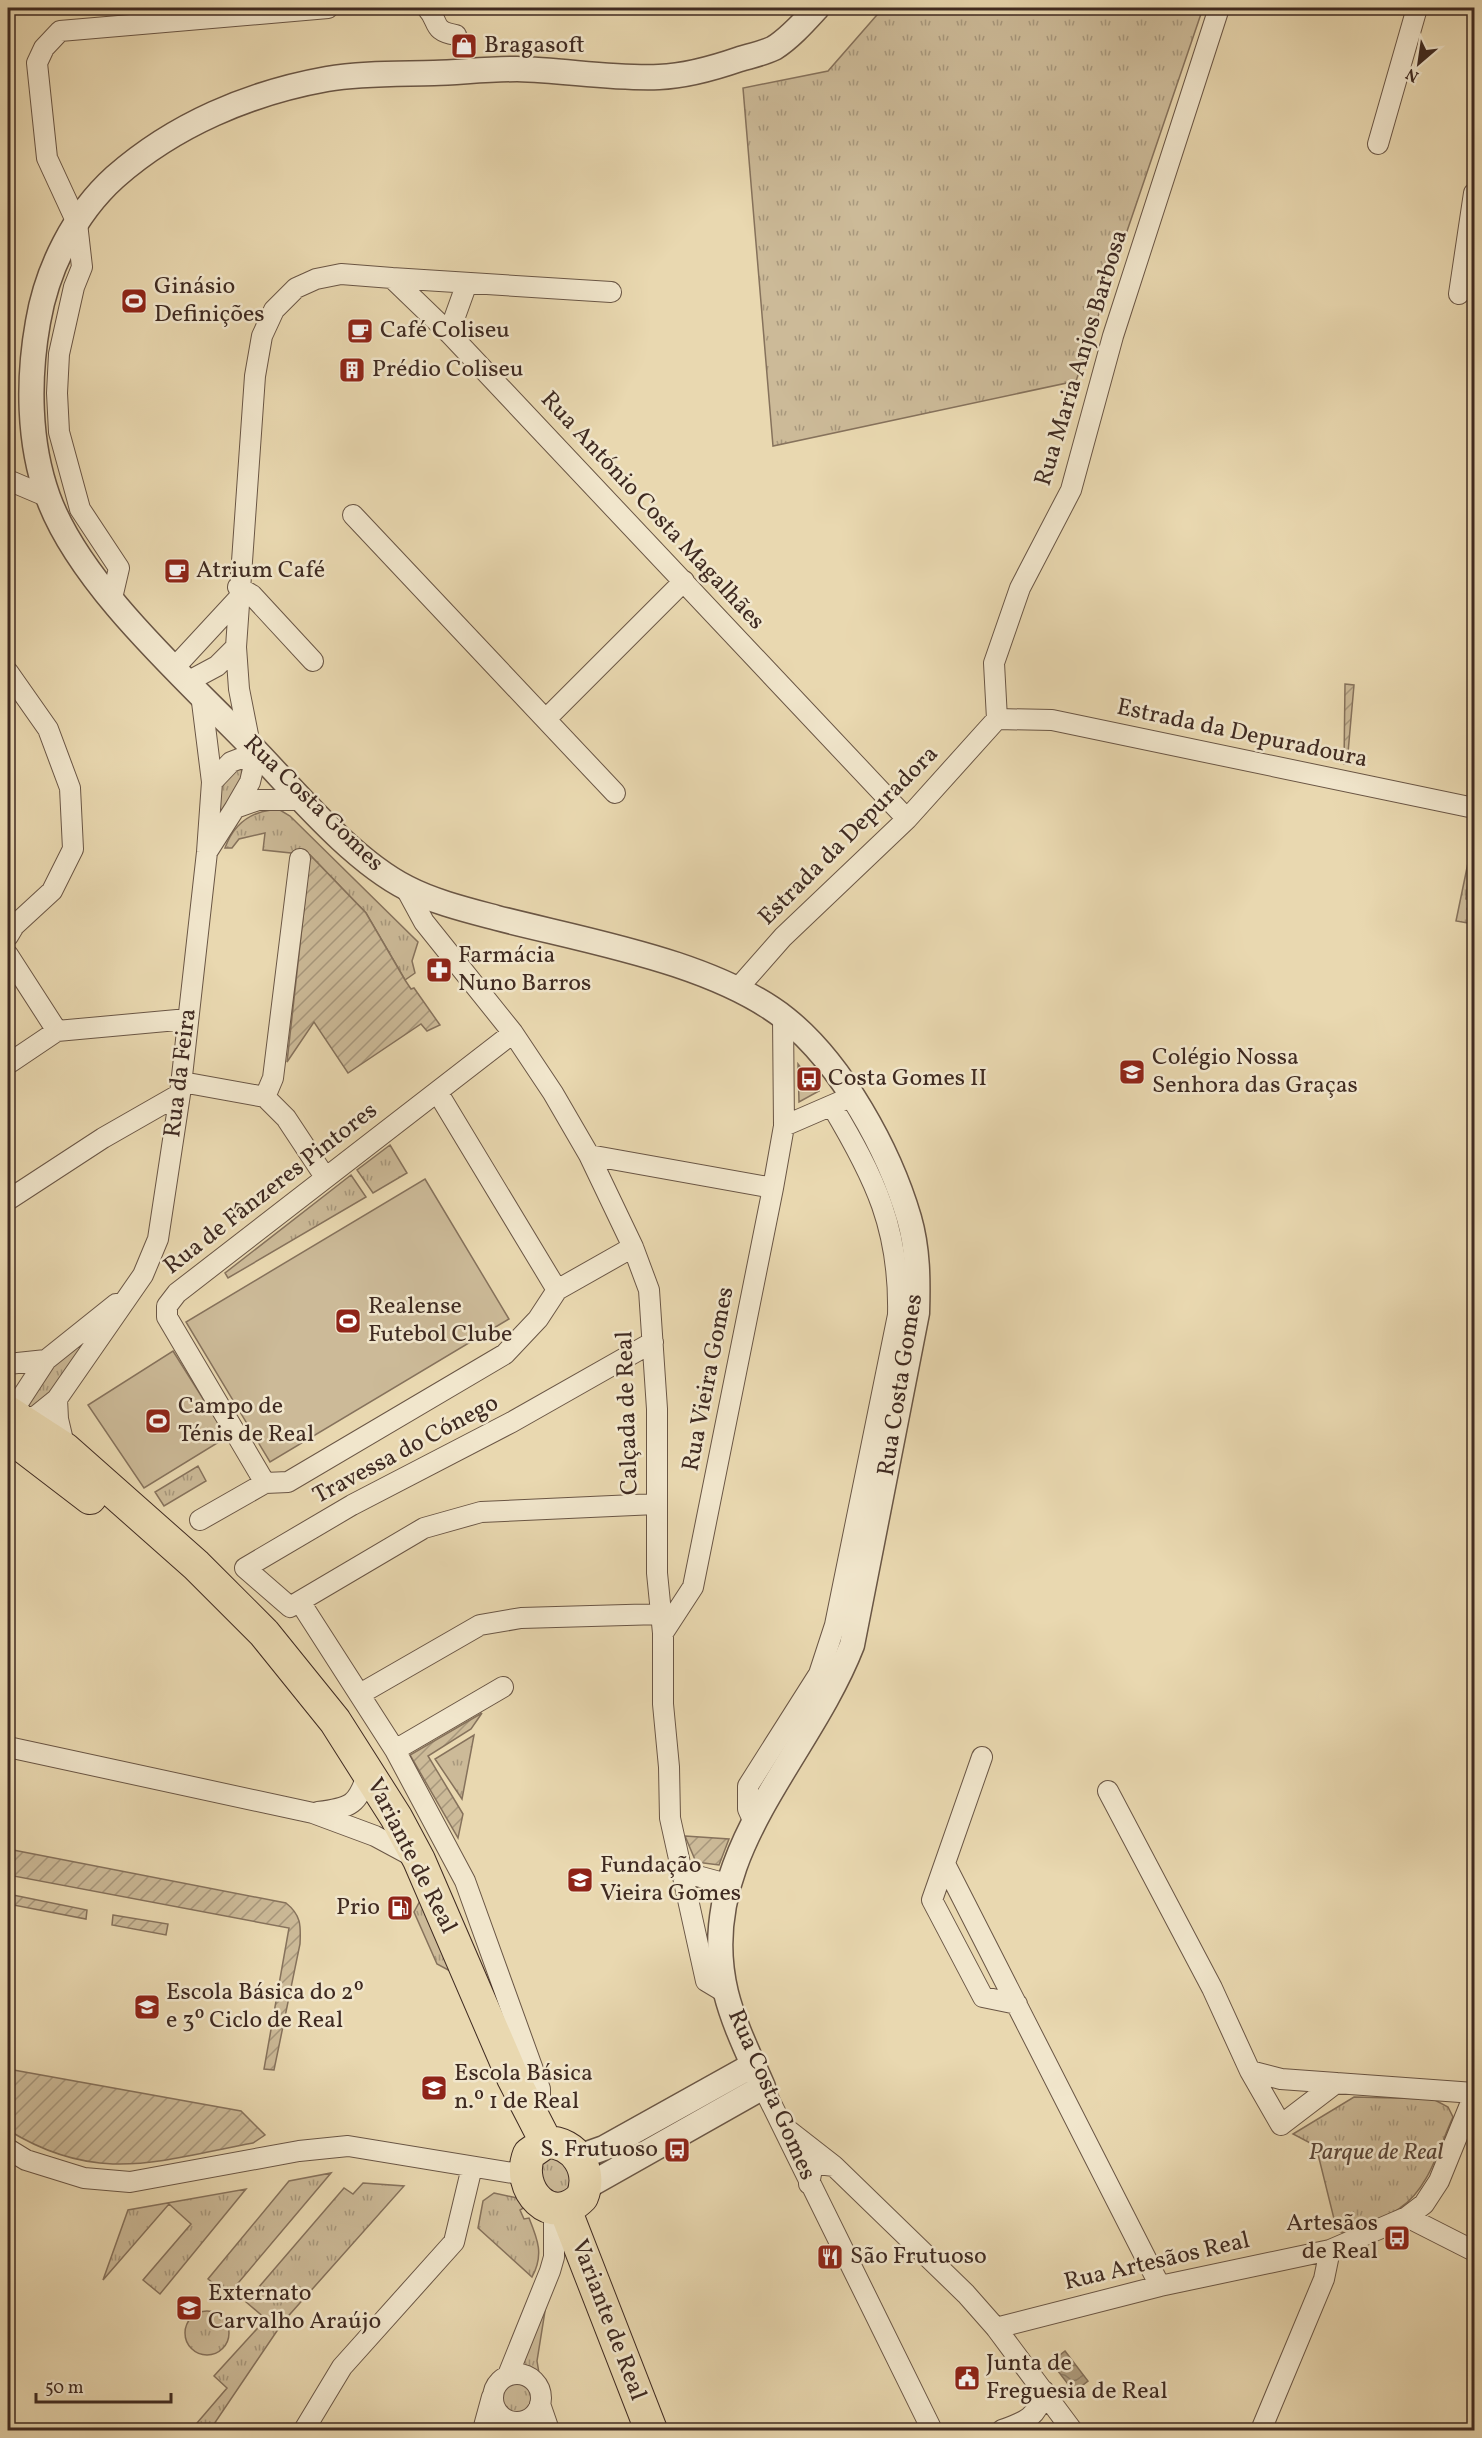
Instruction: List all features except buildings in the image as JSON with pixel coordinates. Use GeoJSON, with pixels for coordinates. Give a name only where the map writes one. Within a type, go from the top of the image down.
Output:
{"type":"FeatureCollection","features":[{"type":"Feature","properties":{"kind":"main road","name":"Variante de Real"},"geometry":{"type":"LineString","coordinates":[[14,1427],[65,1449],[196,1565],[296,1670],[335,1721],[368,1772],[418,1860],[528,2111],[546,2142]]}},
{"type":"Feature","properties":{"kind":"main road","name":"Variante de Real"},"geometry":{"type":"LineString","coordinates":[[14,1427],[108,1512],[228,1600]]}},
{"type":"Feature","properties":{"kind":"main road"},"geometry":{"type":"LineString","coordinates":[[546,2142],[557,2142],[575,2154],[583,2164],[586,2187],[582,2197],[575,2205],[559,2209],[544,2205],[528,2188],[525,2175],[529,2154],[546,2142]]}},
{"type":"Feature","properties":{"kind":"main road","name":"Variante de Real"},"geometry":{"type":"LineString","coordinates":[[559,2209],[651,2430]]}},
{"type":"Feature","properties":{"kind":"street"},"geometry":{"type":"LineString","coordinates":[[112,598],[119,568],[80,509],[59,432],[57,393],[59,354],[71,298],[82,267],[76,223],[47,158],[37,63],[44,48],[60,31],[328,8]]}},
{"type":"Feature","properties":{"kind":"street"},"geometry":{"type":"LineString","coordinates":[[427,8],[434,24],[442,33],[456,35]]}},
{"type":"Feature","properties":{"kind":"street","name":"Rua Costa Gomes"},"geometry":{"type":"LineString","coordinates":[[817,8],[774,48],[703,71],[658,77],[518,69],[332,78],[271,92],[217,112],[161,140],[110,181],[76,223],[59,252],[42,299],[33,352],[31,393],[35,441],[48,497],[78,557],[188,681],[303,800],[359,854],[405,887],[458,907],[655,959],[738,988],[783,1017],[819,1049],[842,1101],[895,1179],[911,1222],[918,1268],[917,1312],[852,1645],[829,1695],[753,1820],[727,1884],[721,1944],[726,1993],[753,2065],[809,2184],[932,2430]]}},
{"type":"Feature","properties":{"kind":"street","name":"Rua Maria Anjos Barbosa"},"geometry":{"type":"LineString","coordinates":[[998,719],[994,663],[1020,588],[1071,490],[1113,336],[1219,8]]}},
{"type":"Feature","properties":{"kind":"street"},"geometry":{"type":"LineString","coordinates":[[1378,144],[1417,8]]}},
{"type":"Feature","properties":{"kind":"street"},"geometry":{"type":"LineString","coordinates":[[1459,294],[1474,194]]}},
{"type":"Feature","properties":{"kind":"street"},"geometry":{"type":"LineString","coordinates":[[212,782],[231,762],[254,748],[239,689],[236,647],[238,593],[255,375],[262,336],[274,310],[296,288],[316,279],[341,274],[611,292]]}},
{"type":"Feature","properties":{"kind":"street","name":"Rua António Costa Magalhães"},"geometry":{"type":"LineString","coordinates":[[392,278],[449,333],[907,819]]}},
{"type":"Feature","properties":{"kind":"street"},"geometry":{"type":"LineString","coordinates":[[449,333],[467,283]]}},
{"type":"Feature","properties":{"kind":"street"},"geometry":{"type":"LineString","coordinates":[[8,480],[48,497]]}},
{"type":"Feature","properties":{"kind":"street"},"geometry":{"type":"LineString","coordinates":[[353,515],[547,718],[615,793]]}},
{"type":"Feature","properties":{"kind":"street"},"geometry":{"type":"LineString","coordinates":[[547,718],[684,581]]}},
{"type":"Feature","properties":{"kind":"street"},"geometry":{"type":"LineString","coordinates":[[238,593],[252,595],[313,661]]}},
{"type":"Feature","properties":{"kind":"street"},"geometry":{"type":"LineString","coordinates":[[188,681],[238,593]]}},
{"type":"Feature","properties":{"kind":"street"},"geometry":{"type":"LineString","coordinates":[[188,681],[217,666],[236,647]]}},
{"type":"Feature","properties":{"kind":"street"},"geometry":{"type":"LineString","coordinates":[[8,672],[48,729],[70,788],[72,849],[52,891],[14,926],[8,936]]}},
{"type":"Feature","properties":{"kind":"street","name":"Rua da Feira"},"geometry":{"type":"LineString","coordinates":[[14,1427],[36,1416],[57,1399],[143,1275],[158,1239],[181,1088],[207,852],[212,782],[188,681]]}},
{"type":"Feature","properties":{"kind":"street","name":"Estrada da Depuradoura"},"geometry":{"type":"LineString","coordinates":[[998,719],[1052,720],[1474,808]]}},
{"type":"Feature","properties":{"kind":"street","name":"Estrada da Depuradora"},"geometry":{"type":"LineString","coordinates":[[738,988],[783,937],[907,819],[998,719]]}},
{"type":"Feature","properties":{"kind":"street","name":"Rua da Feira"},"geometry":{"type":"LineString","coordinates":[[207,852],[250,782],[254,748]]}},
{"type":"Feature","properties":{"kind":"street"},"geometry":{"type":"LineString","coordinates":[[234,808],[258,800],[303,800]]}},
{"type":"Feature","properties":{"kind":"street"},"geometry":{"type":"LineString","coordinates":[[265,1097],[273,1078],[300,859]]}},
{"type":"Feature","properties":{"kind":"street","name":"Calçada de Real"},"geometry":{"type":"LineString","coordinates":[[405,887],[424,922],[513,1034],[554,1093],[589,1155],[633,1247],[649,1290],[657,1409],[656,1504],[663,1704],[669,1767],[670,1818],[679,1871],[706,1981],[726,1993]]}},
{"type":"Feature","properties":{"kind":"street"},"geometry":{"type":"LineString","coordinates":[[8,956],[57,1031]]}},
{"type":"Feature","properties":{"kind":"street","name":"Rua Vieira Gomes"},"geometry":{"type":"LineString","coordinates":[[662,1624],[693,1587],[773,1188],[784,1126],[783,1017]]}},
{"type":"Feature","properties":{"kind":"street"},"geometry":{"type":"LineString","coordinates":[[8,1064],[57,1031],[188,1019]]}},
{"type":"Feature","properties":{"kind":"street","name":"Rua de Fânzeres Pintores"},"geometry":{"type":"LineString","coordinates":[[266,1483],[167,1317],[167,1306],[177,1293],[513,1034]]}},
{"type":"Feature","properties":{"kind":"street"},"geometry":{"type":"LineString","coordinates":[[8,1200],[181,1088],[265,1097],[286,1118],[326,1177]]}},
{"type":"Feature","properties":{"kind":"street"},"geometry":{"type":"LineString","coordinates":[[438,1093],[557,1290]]}},
{"type":"Feature","properties":{"kind":"street"},"geometry":{"type":"LineString","coordinates":[[784,1126],[842,1101]]}},
{"type":"Feature","properties":{"kind":"street"},"geometry":{"type":"LineString","coordinates":[[589,1155],[773,1188]]}},
{"type":"Feature","properties":{"kind":"street"},"geometry":{"type":"LineString","coordinates":[[200,1520],[266,1483],[288,1482],[505,1354],[538,1319],[557,1290],[633,1247]]}},
{"type":"Feature","properties":{"kind":"street","name":"Rua da Feira"},"geometry":{"type":"LineString","coordinates":[[14,1427],[18,1403],[46,1360],[134,1289]]}},
{"type":"Feature","properties":{"kind":"street","name":"Travessa do Cónego"},"geometry":{"type":"LineString","coordinates":[[300,1602],[290,1607],[245,1568],[352,1505],[512,1422],[653,1342]]}},
{"type":"Feature","properties":{"kind":"street"},"geometry":{"type":"LineString","coordinates":[[8,1364],[46,1360]]}},
{"type":"Feature","properties":{"kind":"street"},"geometry":{"type":"LineString","coordinates":[[57,1399],[58,1419],[65,1449]]}},
{"type":"Feature","properties":{"kind":"street"},"geometry":{"type":"LineString","coordinates":[[528,2111],[540,2102],[540,2090],[498,1965],[465,1881],[395,1750],[300,1602],[424,1528],[481,1512],[656,1504]]}},
{"type":"Feature","properties":{"kind":"street"},"geometry":{"type":"LineString","coordinates":[[360,1694],[480,1625],[521,1618],[662,1624]]}},
{"type":"Feature","properties":{"kind":"street"},"geometry":{"type":"LineString","coordinates":[[395,1750],[503,1687]]}},
{"type":"Feature","properties":{"kind":"street"},"geometry":{"type":"LineString","coordinates":[[8,1747],[314,1813],[375,1836],[418,1860]]}},
{"type":"Feature","properties":{"kind":"street"},"geometry":{"type":"LineString","coordinates":[[982,1757],[932,1900],[983,1997],[1017,2004]]}},
{"type":"Feature","properties":{"kind":"street"},"geometry":{"type":"LineString","coordinates":[[314,1813],[343,1809],[356,1801],[368,1772]]}},
{"type":"Feature","properties":{"kind":"street"},"geometry":{"type":"LineString","coordinates":[[1108,1791],[1212,1988],[1250,2071],[1281,2125],[1336,2083]]}},
{"type":"Feature","properties":{"kind":"street"},"geometry":{"type":"LineString","coordinates":[[945,1864],[1160,2286]]}},
{"type":"Feature","properties":{"kind":"street"},"geometry":{"type":"LineString","coordinates":[[679,1871],[727,1884]]}},
{"type":"Feature","properties":{"kind":"street"},"geometry":{"type":"LineString","coordinates":[[575,2154],[587,2154],[604,2148],[753,2065]]}},
{"type":"Feature","properties":{"kind":"street"},"geometry":{"type":"LineString","coordinates":[[1250,2071],[1281,2079],[1336,2083],[1473,2100]]}},
{"type":"Feature","properties":{"kind":"street"},"geometry":{"type":"LineString","coordinates":[[586,2187],[763,2087]]}},
{"type":"Feature","properties":{"kind":"street","name":"Rua Artesãos Real"},"geometry":{"type":"LineString","coordinates":[[996,2328],[1160,2286],[1330,2250],[1407,2217],[1424,2205],[1439,2181],[1473,2100]]}},
{"type":"Feature","properties":{"kind":"street"},"geometry":{"type":"LineString","coordinates":[[780,2124],[834,2166],[966,2294],[996,2328],[1072,2430]]}},
{"type":"Feature","properties":{"kind":"street"},"geometry":{"type":"LineString","coordinates":[[8,2149],[26,2160],[84,2178],[130,2182],[335,2146],[525,2175]]}},
{"type":"Feature","properties":{"kind":"street"},"geometry":{"type":"LineString","coordinates":[[809,2184],[812,2169],[818,2164],[834,2166]]}},
{"type":"Feature","properties":{"kind":"street"},"geometry":{"type":"LineString","coordinates":[[304,2430],[342,2367],[454,2242],[472,2167]]}},
{"type":"Feature","properties":{"kind":"street"},"geometry":{"type":"LineString","coordinates":[[508,2375],[550,2271],[554,2257],[559,2209]]}},
{"type":"Feature","properties":{"kind":"street"},"geometry":{"type":"LineString","coordinates":[[1407,2217],[1474,2251]]}},
{"type":"Feature","properties":{"kind":"street"},"geometry":{"type":"LineString","coordinates":[[1261,2430],[1324,2280],[1330,2250]]}},
{"type":"Feature","properties":{"kind":"street"},"geometry":{"type":"LineString","coordinates":[[483,2430],[497,2383],[508,2375],[520,2374],[535,2382],[540,2392],[540,2404],[549,2430]]}},
{"type":"Feature","properties":{"kind":"street"},"geometry":{"type":"LineString","coordinates":[[1002,2430],[1033,2417],[1041,2406],[1044,2391]]}},
{"type":"Feature","properties":{"kind":"street"},"geometry":{"type":"LineString","coordinates":[[492,2397],[497,2413],[520,2426],[535,2414],[540,2404]]}},
{"type":"Feature","properties":{"kind":"green space"},"geometry":{"type":"Polygon","coordinates":[[[883,8],[1203,8],[1076,381],[773,446],[743,88],[828,71],[883,8]]]}},
{"type":"Feature","properties":{"kind":"green space"},"geometry":{"type":"Polygon","coordinates":[[[1345,684],[1354,685],[1347,764],[1344,764],[1345,684]]]}},
{"type":"Feature","properties":{"kind":"green space"},"geometry":{"type":"Polygon","coordinates":[[[239,766],[244,774],[217,827],[214,794],[239,766]]]}},
{"type":"Feature","properties":{"kind":"green space"},"geometry":{"type":"Polygon","coordinates":[[[280,810],[290,816],[418,942],[412,961],[415,973],[405,980],[366,913],[310,855],[263,850],[265,833],[239,839],[232,848],[225,848],[232,833],[242,822],[255,814],[280,810]]]}},
{"type":"Feature","properties":{"kind":"green space"},"geometry":{"type":"Polygon","coordinates":[[[310,855],[366,913],[405,980],[411,989],[414,988],[440,1025],[427,1031],[421,1024],[348,1073],[314,1022],[287,1062],[310,855]]]}},
{"type":"Feature","properties":{"kind":"green space"},"geometry":{"type":"Polygon","coordinates":[[[1469,858],[1474,859],[1474,880],[1468,880],[1466,899],[1471,900],[1467,909],[1474,916],[1474,924],[1456,921],[1469,858]]]}},
{"type":"Feature","properties":{"kind":"green space"},"geometry":{"type":"Polygon","coordinates":[[[798,1064],[819,1091],[799,1102],[798,1064]]]}},
{"type":"Feature","properties":{"kind":"green space"},"geometry":{"type":"Polygon","coordinates":[[[390,1145],[407,1173],[373,1193],[357,1170],[390,1145]]]}},
{"type":"Feature","properties":{"kind":"green space"},"geometry":{"type":"Polygon","coordinates":[[[351,1175],[366,1197],[228,1278],[225,1273],[351,1175]]]}},
{"type":"Feature","properties":{"kind":"green space","name":"Realense Futebol Clube"},"geometry":{"type":"Polygon","coordinates":[[[425,1179],[509,1319],[270,1462],[186,1322],[425,1179]]]}},
{"type":"Feature","properties":{"kind":"green space"},"geometry":{"type":"Polygon","coordinates":[[[102,1322],[50,1396],[35,1410],[24,1404],[43,1374],[102,1322]]]}},
{"type":"Feature","properties":{"kind":"green space","name":"Campo de Ténis de Real"},"geometry":{"type":"Polygon","coordinates":[[[173,1351],[227,1437],[144,1488],[88,1405],[173,1351]]]}},
{"type":"Feature","properties":{"kind":"green space"},"geometry":{"type":"Polygon","coordinates":[[[198,1466],[206,1481],[164,1506],[155,1492],[198,1466]]]}},
{"type":"Feature","properties":{"kind":"green space"},"geometry":{"type":"Polygon","coordinates":[[[482,1713],[471,1729],[428,1756],[463,1814],[458,1838],[410,1755],[482,1713]]]}},
{"type":"Feature","properties":{"kind":"green space"},"geometry":{"type":"Polygon","coordinates":[[[474,1735],[462,1799],[435,1759],[474,1735]]]}},
{"type":"Feature","properties":{"kind":"green space"},"geometry":{"type":"Polygon","coordinates":[[[685,1836],[729,1839],[719,1865],[696,1862],[685,1836]]]}},
{"type":"Feature","properties":{"kind":"green space"},"geometry":{"type":"Polygon","coordinates":[[[8,1849],[286,1903],[295,1912],[299,1921],[300,1944],[274,2070],[264,2069],[289,1928],[8,1875],[8,1849]]]}},
{"type":"Feature","properties":{"kind":"green space"},"geometry":{"type":"Polygon","coordinates":[[[8,1894],[87,1910],[86,1919],[8,1904],[8,1894]]]}},
{"type":"Feature","properties":{"kind":"green space"},"geometry":{"type":"Polygon","coordinates":[[[420,1901],[452,1972],[437,1964],[414,1912],[420,1901]]]}},
{"type":"Feature","properties":{"kind":"green space"},"geometry":{"type":"Polygon","coordinates":[[[113,1915],[168,1924],[166,1935],[112,1925],[113,1915]]]}},
{"type":"Feature","properties":{"kind":"green space"},"geometry":{"type":"Polygon","coordinates":[[[8,2069],[241,2111],[265,2135],[253,2143],[157,2161],[128,2164],[100,2163],[70,2158],[40,2147],[8,2130],[8,2069]]]}},
{"type":"Feature","properties":{"kind":"green space","name":"Parque de Real"},"geometry":{"type":"Polygon","coordinates":[[[1354,2097],[1433,2099],[1448,2107],[1453,2117],[1426,2179],[1410,2200],[1387,2215],[1345,2233],[1337,2231],[1316,2146],[1293,2134],[1354,2097]]]}},
{"type":"Feature","properties":{"kind":"green space"},"geometry":{"type":"Polygon","coordinates":[[[559,2150],[575,2185],[559,2197],[541,2186],[539,2158],[559,2150]]]}},
{"type":"Feature","properties":{"kind":"green space"},"geometry":{"type":"Polygon","coordinates":[[[331,2173],[228,2295],[208,2279],[289,2181],[331,2173]]]}},
{"type":"Feature","properties":{"kind":"green space"},"geometry":{"type":"Polygon","coordinates":[[[363,2183],[404,2186],[283,2322],[210,2430],[191,2430],[227,2388],[214,2376],[266,2319],[246,2302],[344,2188],[353,2194],[363,2183]]]}},
{"type":"Feature","properties":{"kind":"green space"},"geometry":{"type":"Polygon","coordinates":[[[246,2189],[160,2294],[143,2280],[191,2224],[169,2204],[103,2280],[128,2210],[246,2189]]]}},
{"type":"Feature","properties":{"kind":"green space"},"geometry":{"type":"Polygon","coordinates":[[[494,2193],[522,2199],[525,2207],[520,2210],[524,2219],[529,2218],[539,2254],[532,2277],[478,2228],[483,2201],[494,2193]]]}},
{"type":"Feature","properties":{"kind":"green space"},"geometry":{"type":"Polygon","coordinates":[[[546,2305],[537,2361],[540,2379],[533,2372],[521,2367],[546,2305]]]}},
{"type":"Feature","properties":{"kind":"green space"},"geometry":{"type":"Polygon","coordinates":[[[207,2311],[222,2318],[229,2333],[222,2348],[207,2355],[192,2348],[185,2333],[192,2318],[207,2311]]]}},
{"type":"Feature","properties":{"kind":"green space"},"geometry":{"type":"Polygon","coordinates":[[[516,2382],[527,2387],[532,2398],[527,2409],[516,2414],[505,2409],[500,2398],[505,2387],[516,2382]]]}},
{"type":"Feature","properties":{"kind":"water"},"geometry":{"type":"Polygon","coordinates":[[[1065,2351],[1088,2381],[1074,2392],[1051,2362],[1065,2351]]]}},
{"type":"Feature","properties":{"kind":"place","name":"Bragasoft"},"geometry":{"type":"Point","coordinates":[464,46]}},
{"type":"Feature","properties":{"kind":"place","name":"Ginásio Definições"},"geometry":{"type":"Point","coordinates":[134,301]}},
{"type":"Feature","properties":{"kind":"place","name":"Café Coliseu"},"geometry":{"type":"Point","coordinates":[360,331]}},
{"type":"Feature","properties":{"kind":"place","name":"Prédio Coliseu"},"geometry":{"type":"Point","coordinates":[352,370]}},
{"type":"Feature","properties":{"kind":"place","name":"Atrium Café"},"geometry":{"type":"Point","coordinates":[177,571]}},
{"type":"Feature","properties":{"kind":"place","name":"Farmácia Nuno Barros"},"geometry":{"type":"Point","coordinates":[439,970]}},
{"type":"Feature","properties":{"kind":"place","name":"Colégio Nossa Senhora das Graças"},"geometry":{"type":"Point","coordinates":[1132,1072]}},
{"type":"Feature","properties":{"kind":"place","name":"Costa Gomes II"},"geometry":{"type":"Point","coordinates":[809,1079]}},
{"type":"Feature","properties":{"kind":"place","name":"Realense Futebol Clube"},"geometry":{"type":"Point","coordinates":[348,1321]}},
{"type":"Feature","properties":{"kind":"place","name":"Campo de Ténis de Real"},"geometry":{"type":"Point","coordinates":[158,1421]}},
{"type":"Feature","properties":{"kind":"place","name":"Fundação Vieira Gomes"},"geometry":{"type":"Point","coordinates":[580,1880]}},
{"type":"Feature","properties":{"kind":"place","name":"Prio"},"geometry":{"type":"Point","coordinates":[400,1908]}},
{"type":"Feature","properties":{"kind":"place","name":"Escola Básica do 2º e 3º Ciclo de Real"},"geometry":{"type":"Point","coordinates":[147,2007]}},
{"type":"Feature","properties":{"kind":"place","name":"Escola Básica n.º 1 de Real"},"geometry":{"type":"Point","coordinates":[434,2088]}},
{"type":"Feature","properties":{"kind":"place","name":"S. Frutuoso"},"geometry":{"type":"Point","coordinates":[677,2150]}},
{"type":"Feature","properties":{"kind":"place","name":"Artesãos de Real"},"geometry":{"type":"Point","coordinates":[1397,2238]}},
{"type":"Feature","properties":{"kind":"place","name":"São Frutuoso"},"geometry":{"type":"Point","coordinates":[830,2257]}},
{"type":"Feature","properties":{"kind":"place","name":"Externato Carvalho Araújo"},"geometry":{"type":"Point","coordinates":[189,2308]}},
{"type":"Feature","properties":{"kind":"place","name":"Junta de Freguesia de Real"},"geometry":{"type":"Point","coordinates":[967,2378]}}]}
